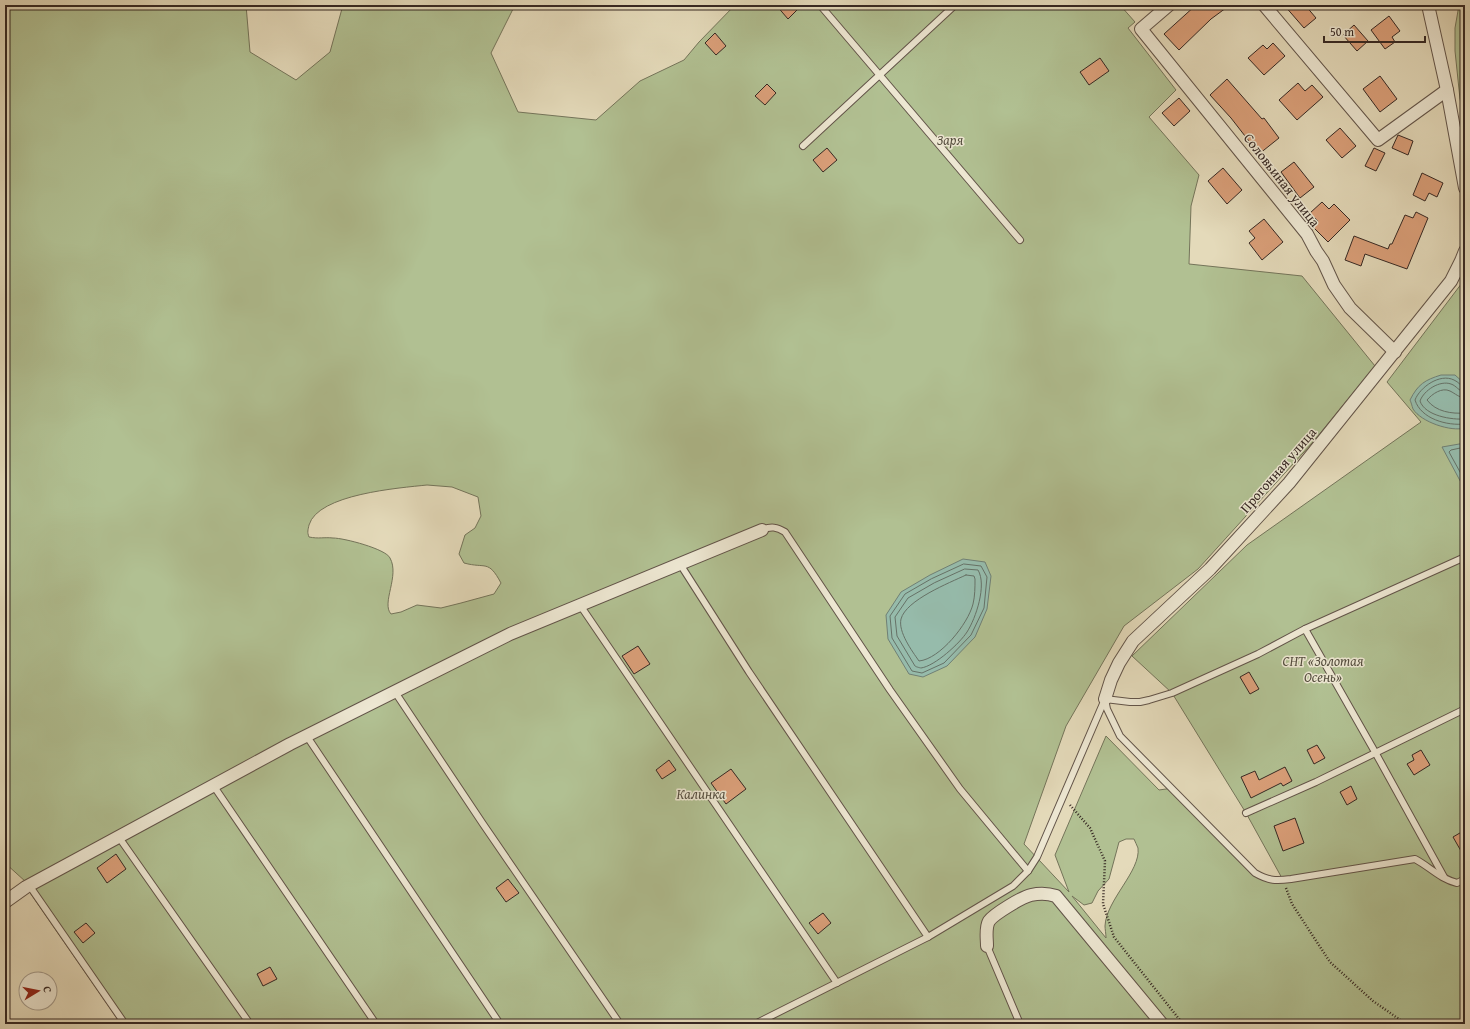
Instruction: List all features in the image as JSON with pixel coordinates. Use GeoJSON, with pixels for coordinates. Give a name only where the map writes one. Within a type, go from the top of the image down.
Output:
{"type":"FeatureCollection","features":[{"type":"Feature","properties":{"kind":"street","name":"Соловьиная улица"},"geometry":{"type":"LineString","coordinates":[[1169,5],[1140,29],[1307,234],[1323,261],[1334,285],[1350,308],[1395,352]]}},
{"type":"Feature","properties":{"kind":"street"},"geometry":{"type":"LineString","coordinates":[[1264,5],[1378,140],[1447,90]]}},
{"type":"Feature","properties":{"kind":"street"},"geometry":{"type":"LineString","coordinates":[[1428,5],[1447,90],[1465,188]]}},
{"type":"Feature","properties":{"kind":"street","name":"Прогонная улица"},"geometry":{"type":"LineString","coordinates":[[1105,699],[1118,663],[1133,641],[1210,569],[1284,488],[1451,281],[1465,251]]}},
{"type":"Feature","properties":{"kind":"street"},"geometry":{"type":"LineString","coordinates":[[5,902],[29,885],[306,735],[510,634],[762,530]]}},
{"type":"Feature","properties":{"kind":"street"},"geometry":{"type":"LineString","coordinates":[[987,946],[986,932],[989,922],[995,914],[1029,895],[1047,893],[1056,896],[1162,1024]]}},
{"type":"Feature","properties":{"kind":"lane"},"geometry":{"type":"LineString","coordinates":[[820,5],[1020,240]]}},
{"type":"Feature","properties":{"kind":"lane"},"geometry":{"type":"LineString","coordinates":[[803,146],[954,5]]}},
{"type":"Feature","properties":{"kind":"lane"},"geometry":{"type":"LineString","coordinates":[[762,530],[768,527],[777,527],[785,532],[890,690],[960,789],[1028,871]]}},
{"type":"Feature","properties":{"kind":"lane"},"geometry":{"type":"LineString","coordinates":[[1105,699],[1122,702],[1140,702],[1172,693],[1258,654],[1304,629],[1465,557]]}},
{"type":"Feature","properties":{"kind":"lane"},"geometry":{"type":"LineString","coordinates":[[680,564],[753,679],[928,937]]}},
{"type":"Feature","properties":{"kind":"lane"},"geometry":{"type":"LineString","coordinates":[[580,605],[837,983]]}},
{"type":"Feature","properties":{"kind":"lane"},"geometry":{"type":"LineString","coordinates":[[1304,629],[1376,752],[1446,880]]}},
{"type":"Feature","properties":{"kind":"lane"},"geometry":{"type":"LineString","coordinates":[[395,692],[483,824],[620,1024]]}},
{"type":"Feature","properties":{"kind":"lane"},"geometry":{"type":"LineString","coordinates":[[755,1024],[928,937],[1012,886],[1028,871],[1037,857],[1105,699]]}},
{"type":"Feature","properties":{"kind":"lane"},"geometry":{"type":"LineString","coordinates":[[1105,699],[1113,724],[1120,736],[1255,873],[1265,879],[1276,881],[1284,880],[1415,859],[1446,880],[1457,883],[1465,879]]}},
{"type":"Feature","properties":{"kind":"lane"},"geometry":{"type":"LineString","coordinates":[[1246,813],[1316,782],[1465,709]]}},
{"type":"Feature","properties":{"kind":"lane"},"geometry":{"type":"LineString","coordinates":[[306,735],[500,1024]]}},
{"type":"Feature","properties":{"kind":"lane"},"geometry":{"type":"LineString","coordinates":[[213,785],[376,1024]]}},
{"type":"Feature","properties":{"kind":"lane"},"geometry":{"type":"LineString","coordinates":[[118,836],[250,1024]]}},
{"type":"Feature","properties":{"kind":"lane"},"geometry":{"type":"LineString","coordinates":[[29,885],[125,1024]]}},
{"type":"Feature","properties":{"kind":"lane"},"geometry":{"type":"LineString","coordinates":[[987,946],[1020,1024]]}},
{"type":"Feature","properties":{"kind":"path"},"geometry":{"type":"LineString","coordinates":[[1063,797],[1090,828],[1105,861],[1103,904],[1114,936],[1183,1024]]}},
{"type":"Feature","properties":{"kind":"path"},"geometry":{"type":"LineString","coordinates":[[1284,880],[1292,904],[1330,962],[1373,1001],[1406,1024]]}},
{"type":"Feature","properties":{"kind":"green space"},"geometry":{"type":"Polygon","coordinates":[[[5,5],[246,5],[250,52],[296,80],[330,52],[343,5],[515,5],[491,53],[518,112],[596,120],[640,81],[684,60],[699,42],[735,5],[1120,5],[1135,22],[1128,28],[1176,90],[1149,117],[1199,175],[1191,206],[1189,264],[1302,276],[1375,366],[1313,442],[1198,569],[1124,626],[1066,726],[1024,844],[1069,892],[1055,855],[1106,736],[1159,790],[1173,788],[1255,873],[1283,880],[1246,813],[1172,693],[1132,656],[1247,545],[1421,422],[1387,382],[1465,279],[1465,1024],[121,1024],[26,887],[26,882],[5,863],[5,5]],[[427,485],[361,494],[343,500],[327,506],[316,515],[309,525],[309,537],[338,538],[346,540],[381,551],[390,558],[393,565],[393,573],[388,609],[391,614],[401,612],[417,605],[441,608],[494,594],[501,583],[497,575],[489,568],[486,566],[464,563],[459,554],[465,535],[475,528],[481,516],[478,497],[452,487],[427,485]],[[1126,839],[1119,842],[1109,879],[1098,891],[1092,903],[1084,905],[1072,896],[1106,938],[1105,926],[1107,916],[1111,906],[1129,876],[1137,857],[1138,848],[1134,839],[1126,839]]]}},
{"type":"Feature","properties":{"kind":"green space"},"geometry":{"type":"Polygon","coordinates":[[[1459,5],[1465,5],[1465,119],[1460,99],[1455,51],[1455,28],[1459,5]]]}},
{"type":"Feature","properties":{"kind":"water"},"geometry":{"type":"Polygon","coordinates":[[[1441,375],[1455,375],[1465,384],[1465,428],[1452,429],[1437,425],[1429,422],[1417,414],[1413,409],[1410,400],[1419,386],[1426,381],[1441,375]]]}},
{"type":"Feature","properties":{"kind":"water"},"geometry":{"type":"Polygon","coordinates":[[[1465,443],[1465,490],[1442,447],[1465,443]]]}},
{"type":"Feature","properties":{"kind":"water"},"geometry":{"type":"Polygon","coordinates":[[[963,559],[985,562],[991,576],[987,609],[975,637],[947,666],[923,677],[909,674],[888,639],[886,615],[901,592],[930,575],[963,559]]]}},
{"type":"Feature","properties":{"kind":"building"},"geometry":{"type":"Polygon","coordinates":[[[776,5],[802,5],[788,19],[776,5]]]}},
{"type":"Feature","properties":{"kind":"building"},"geometry":{"type":"Polygon","coordinates":[[[1196,5],[1230,5],[1211,19],[1179,50],[1164,34],[1196,5]]]}},
{"type":"Feature","properties":{"kind":"building"},"geometry":{"type":"Polygon","coordinates":[[[1284,5],[1305,5],[1316,18],[1304,28],[1284,5]]]}},
{"type":"Feature","properties":{"kind":"building"},"geometry":{"type":"Polygon","coordinates":[[[1389,16],[1400,31],[1392,37],[1395,42],[1385,49],[1371,30],[1389,16]]]}},
{"type":"Feature","properties":{"kind":"building"},"geometry":{"type":"Polygon","coordinates":[[[1354,25],[1368,41],[1357,51],[1343,35],[1354,25]]]}},
{"type":"Feature","properties":{"kind":"building"},"geometry":{"type":"Polygon","coordinates":[[[715,33],[726,46],[716,55],[705,43],[715,33]]]}},
{"type":"Feature","properties":{"kind":"building"},"geometry":{"type":"Polygon","coordinates":[[[1273,43],[1285,56],[1264,75],[1248,58],[1263,45],[1267,49],[1273,43]]]}},
{"type":"Feature","properties":{"kind":"building"},"geometry":{"type":"Polygon","coordinates":[[[1100,58],[1109,71],[1089,85],[1080,72],[1100,58]]]}},
{"type":"Feature","properties":{"kind":"building"},"geometry":{"type":"Polygon","coordinates":[[[1380,76],[1397,99],[1380,112],[1363,89],[1380,76]]]}},
{"type":"Feature","properties":{"kind":"building"},"geometry":{"type":"Polygon","coordinates":[[[1227,79],[1262,119],[1264,118],[1279,138],[1259,154],[1231,118],[1210,95],[1227,79]]]}},
{"type":"Feature","properties":{"kind":"building"},"geometry":{"type":"Polygon","coordinates":[[[1298,83],[1305,91],[1312,85],[1323,97],[1297,120],[1279,100],[1298,83]]]}},
{"type":"Feature","properties":{"kind":"building"},"geometry":{"type":"Polygon","coordinates":[[[767,84],[776,93],[765,105],[755,96],[767,84]]]}},
{"type":"Feature","properties":{"kind":"building"},"geometry":{"type":"Polygon","coordinates":[[[1179,98],[1190,111],[1174,126],[1162,113],[1179,98]]]}},
{"type":"Feature","properties":{"kind":"building"},"geometry":{"type":"Polygon","coordinates":[[[1340,128],[1356,146],[1342,158],[1326,140],[1340,128]]]}},
{"type":"Feature","properties":{"kind":"building"},"geometry":{"type":"Polygon","coordinates":[[[1398,135],[1413,141],[1408,155],[1392,148],[1398,135]]]}},
{"type":"Feature","properties":{"kind":"building"},"geometry":{"type":"Polygon","coordinates":[[[827,148],[837,160],[823,172],[813,160],[827,148]]]}},
{"type":"Feature","properties":{"kind":"building"},"geometry":{"type":"Polygon","coordinates":[[[1374,148],[1385,153],[1376,171],[1365,166],[1374,148]]]}},
{"type":"Feature","properties":{"kind":"building"},"geometry":{"type":"Polygon","coordinates":[[[1294,162],[1314,187],[1300,198],[1281,172],[1294,162]]]}},
{"type":"Feature","properties":{"kind":"building"},"geometry":{"type":"Polygon","coordinates":[[[1223,168],[1242,190],[1227,204],[1208,181],[1223,168]]]}},
{"type":"Feature","properties":{"kind":"building"},"geometry":{"type":"Polygon","coordinates":[[[1422,173],[1443,183],[1437,197],[1429,193],[1425,201],[1413,195],[1422,173]]]}},
{"type":"Feature","properties":{"kind":"building"},"geometry":{"type":"Polygon","coordinates":[[[1322,202],[1329,209],[1334,204],[1350,220],[1328,242],[1313,227],[1318,221],[1310,213],[1322,202]]]}},
{"type":"Feature","properties":{"kind":"building"},"geometry":{"type":"Polygon","coordinates":[[[1416,212],[1428,218],[1407,269],[1365,254],[1361,266],[1345,260],[1354,236],[1388,249],[1390,244],[1392,244],[1405,215],[1413,218],[1416,212]]]}},
{"type":"Feature","properties":{"kind":"building"},"geometry":{"type":"Polygon","coordinates":[[[1264,219],[1283,242],[1262,260],[1249,243],[1255,238],[1249,231],[1264,219]]]}},
{"type":"Feature","properties":{"kind":"building"},"geometry":{"type":"Polygon","coordinates":[[[638,646],[650,664],[634,674],[622,656],[638,646]]]}},
{"type":"Feature","properties":{"kind":"building"},"geometry":{"type":"Polygon","coordinates":[[[1249,672],[1259,689],[1250,694],[1240,677],[1249,672]]]}},
{"type":"Feature","properties":{"kind":"building"},"geometry":{"type":"Polygon","coordinates":[[[1317,745],[1325,758],[1314,764],[1307,750],[1317,745]]]}},
{"type":"Feature","properties":{"kind":"building"},"geometry":{"type":"Polygon","coordinates":[[[1421,750],[1430,765],[1414,775],[1407,764],[1414,760],[1412,755],[1421,750]]]}},
{"type":"Feature","properties":{"kind":"building"},"geometry":{"type":"Polygon","coordinates":[[[669,760],[676,770],[662,779],[656,770],[669,760]]]}},
{"type":"Feature","properties":{"kind":"building"},"geometry":{"type":"Polygon","coordinates":[[[1285,767],[1292,781],[1283,786],[1281,783],[1251,798],[1241,777],[1255,771],[1259,780],[1285,767]]]}},
{"type":"Feature","properties":{"kind":"building"},"geometry":{"type":"Polygon","coordinates":[[[731,769],[746,789],[726,804],[711,783],[731,769]]]}},
{"type":"Feature","properties":{"kind":"building"},"geometry":{"type":"Polygon","coordinates":[[[1351,786],[1357,799],[1347,805],[1340,792],[1351,786]]]}},
{"type":"Feature","properties":{"kind":"building"},"geometry":{"type":"Polygon","coordinates":[[[1295,818],[1304,843],[1283,851],[1274,826],[1295,818]]]}},
{"type":"Feature","properties":{"kind":"building"},"geometry":{"type":"Polygon","coordinates":[[[1465,830],[1465,858],[1453,837],[1465,830]]]}},
{"type":"Feature","properties":{"kind":"building"},"geometry":{"type":"Polygon","coordinates":[[[116,854],[126,869],[107,883],[97,868],[116,854]]]}},
{"type":"Feature","properties":{"kind":"building"},"geometry":{"type":"Polygon","coordinates":[[[508,879],[519,893],[506,902],[496,888],[508,879]]]}},
{"type":"Feature","properties":{"kind":"building"},"geometry":{"type":"Polygon","coordinates":[[[823,913],[831,923],[818,934],[809,923],[823,913]]]}},
{"type":"Feature","properties":{"kind":"building"},"geometry":{"type":"Polygon","coordinates":[[[86,923],[95,933],[83,943],[74,932],[86,923]]]}},
{"type":"Feature","properties":{"kind":"building"},"geometry":{"type":"Polygon","coordinates":[[[270,967],[277,979],[263,986],[257,974],[270,967]]]}},
{"type":"Feature","properties":{"kind":"park label","name":"Заря"},"geometry":{"type":"Point","coordinates":[950,140]}},
{"type":"Feature","properties":{"kind":"park label","name":"СНТ «Золотая Осень»"},"geometry":{"type":"Point","coordinates":[1323,670]}},
{"type":"Feature","properties":{"kind":"park label","name":"Калинка"},"geometry":{"type":"Point","coordinates":[701,794]}}]}
